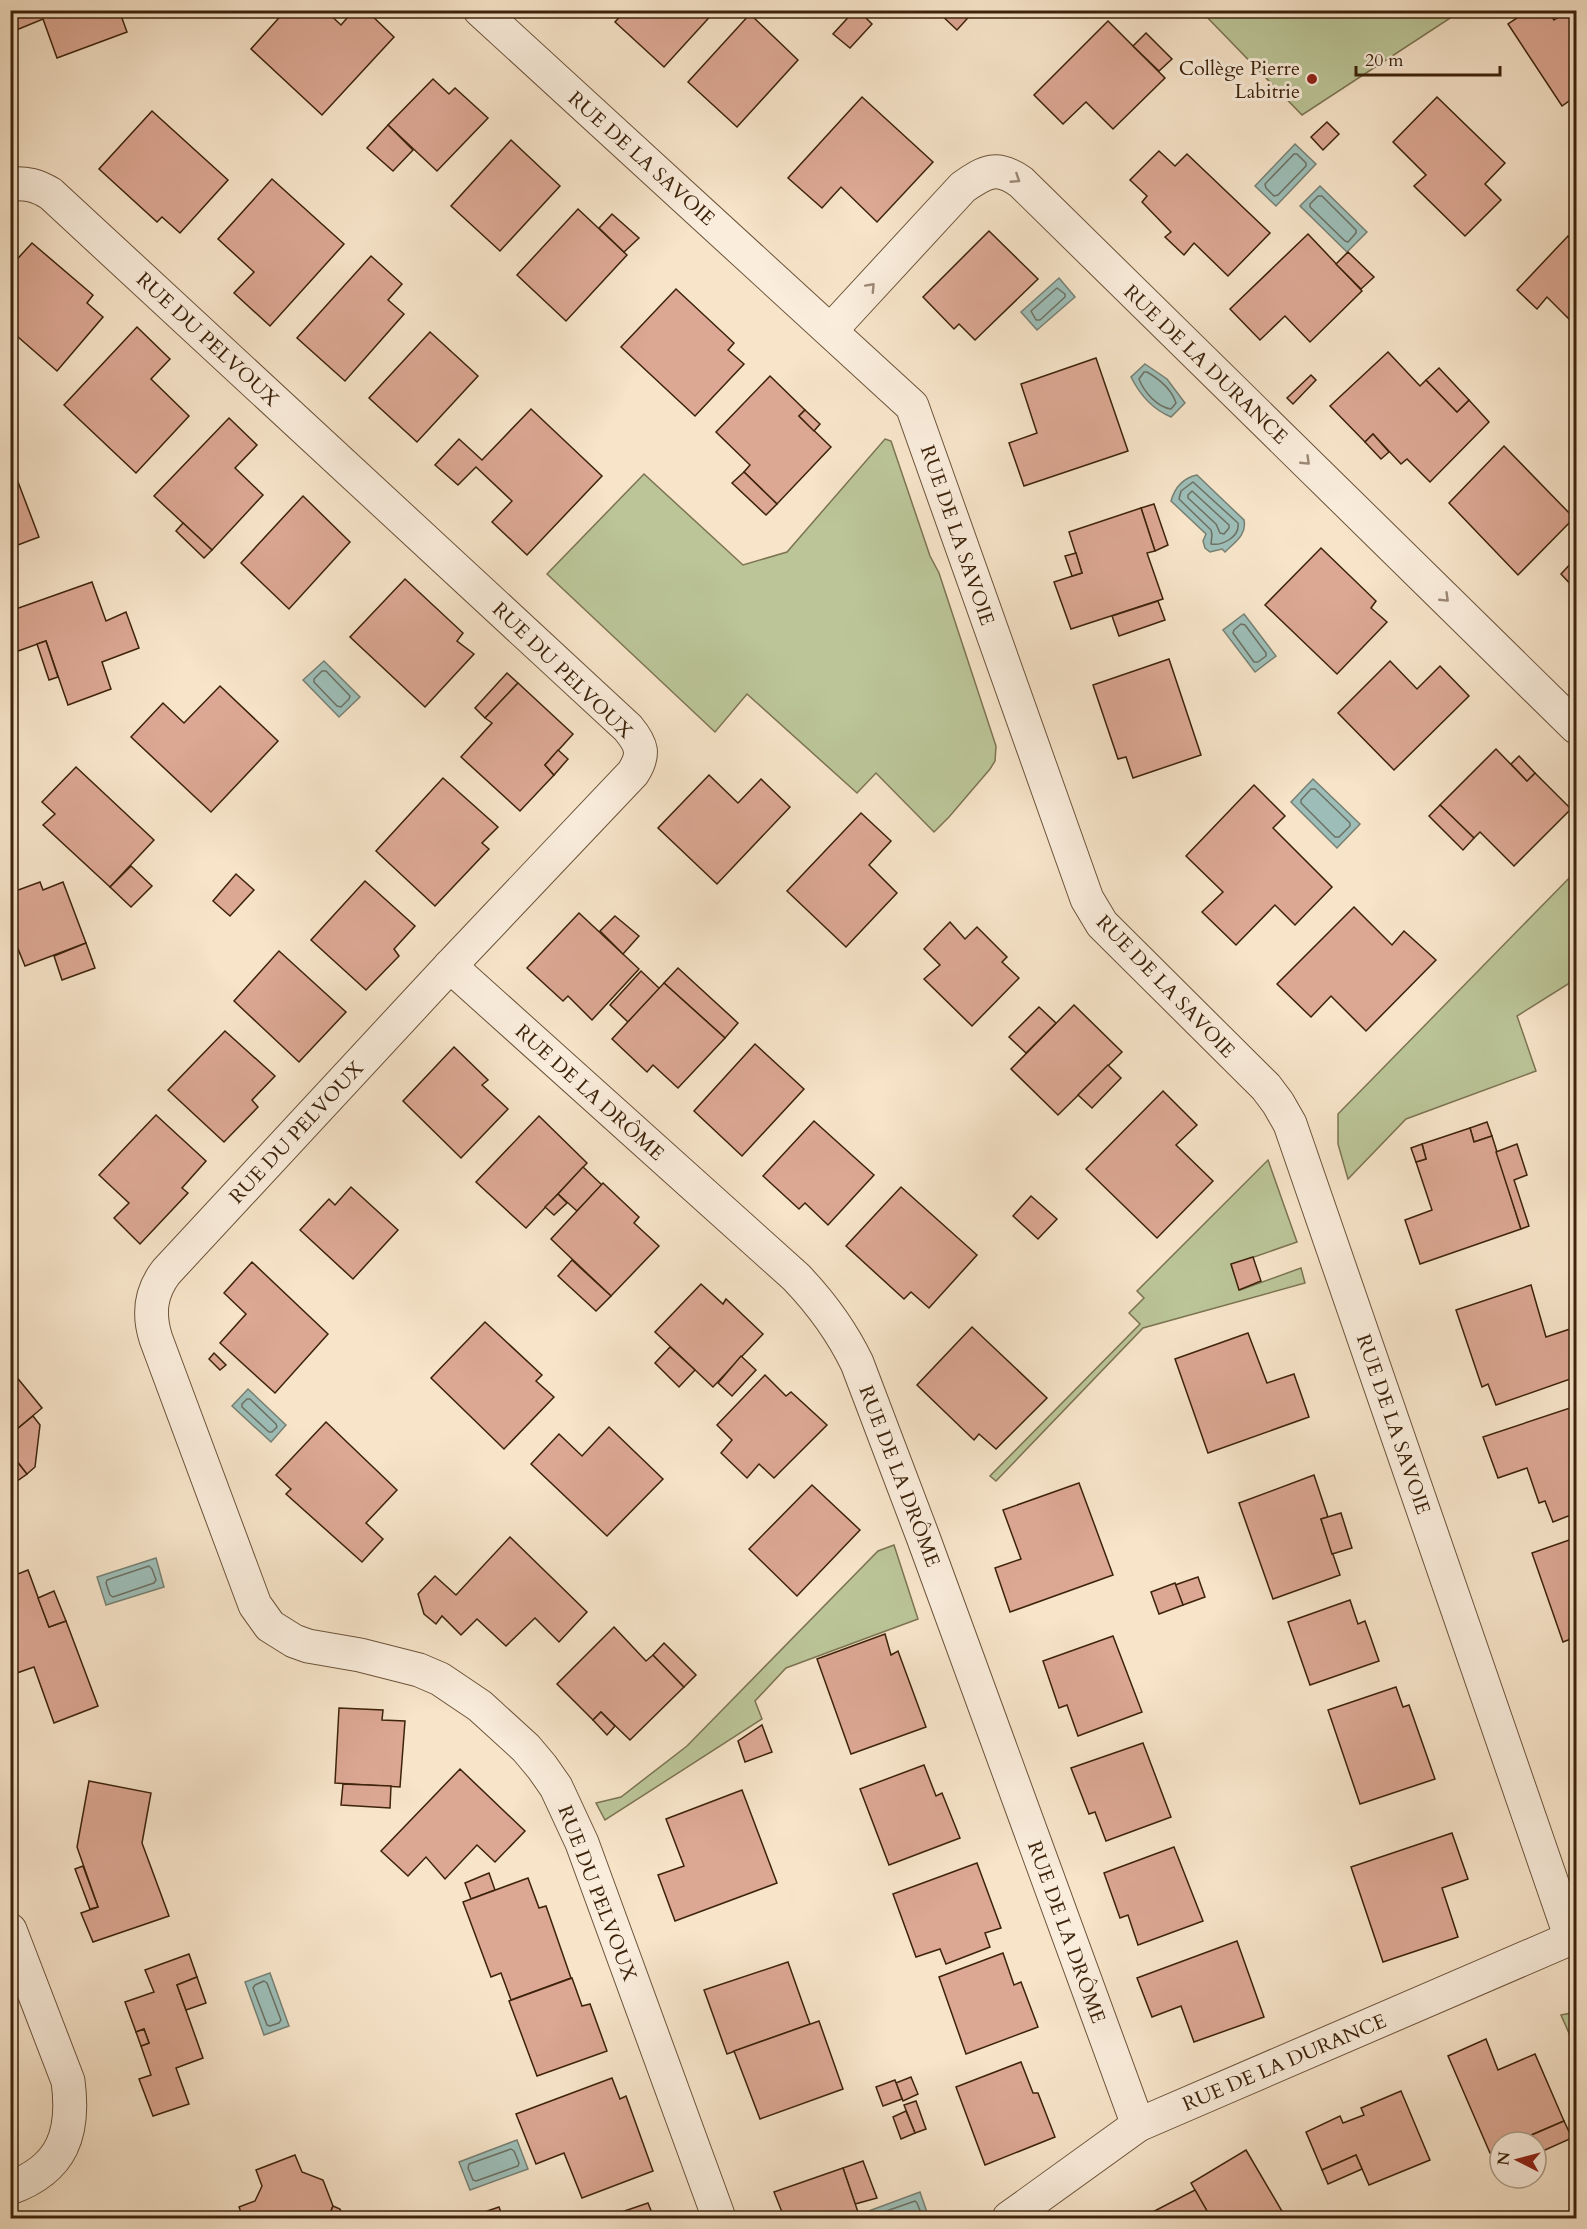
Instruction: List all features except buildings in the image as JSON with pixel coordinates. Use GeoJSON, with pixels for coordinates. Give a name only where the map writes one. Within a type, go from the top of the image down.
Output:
{"type":"FeatureCollection","features":[{"type":"Feature","properties":{"kind":"street","name":"RUE DE LA SAVOIE"},"geometry":{"type":"LineString","coordinates":[[480,10],[912,406],[1094,914],[1266,1088],[1290,1124],[1574,1937]]}},
{"type":"Feature","properties":{"kind":"street","name":"RUE DE LA DURANCE"},"geometry":{"type":"LineString","coordinates":[[831,330],[963,187],[988,172],[996,171],[1012,176],[1021,182],[1576,728]]}},
{"type":"Feature","properties":{"kind":"street","name":"RUE DU PELVOUX"},"geometry":{"type":"LineString","coordinates":[[10,184],[38,186],[51,194],[628,728],[635,737],[642,754],[633,773],[166,1272],[155,1289],[151,1318],[153,1329],[255,1605],[270,1626],[308,1646],[378,1659],[419,1670],[440,1679],[480,1706],[526,1748],[556,1787],[582,1843],[719,2218]]}},
{"type":"Feature","properties":{"kind":"street","name":"RUE DE LA DRÔME"},"geometry":{"type":"LineString","coordinates":[[450,966],[796,1277],[821,1304],[845,1339],[857,1363],[923,1537],[1138,2125]]}},
{"type":"Feature","properties":{"kind":"street"},"geometry":{"type":"LineString","coordinates":[[10,1930],[68,2080],[70,2101],[68,2133],[55,2158],[32,2178],[10,2188]]}},
{"type":"Feature","properties":{"kind":"street","name":"RUE DE LA DURANCE"},"geometry":{"type":"LineString","coordinates":[[1009,2218],[1138,2125],[1574,1937]]}},
{"type":"Feature","properties":{"kind":"green space","name":"Collège Pierre Labitrie"},"geometry":{"type":"Polygon","coordinates":[[[1201,11],[1461,11],[1302,115],[1201,11]]]}},
{"type":"Feature","properties":{"kind":"green space"},"geometry":{"type":"Polygon","coordinates":[[[885,439],[891,441],[930,556],[939,573],[996,746],[995,761],[990,769],[934,832],[876,773],[857,793],[747,694],[715,732],[547,574],[644,474],[743,565],[787,552],[885,439]]]}},
{"type":"Feature","properties":{"kind":"green space"},"geometry":{"type":"Polygon","coordinates":[[[1576,871],[1576,979],[1517,1016],[1536,1071],[1406,1119],[1348,1179],[1338,1144],[1338,1114],[1576,871]]]}},
{"type":"Feature","properties":{"kind":"green space"},"geometry":{"type":"Polygon","coordinates":[[[1268,1160],[1297,1242],[1231,1265],[1240,1290],[1301,1268],[1305,1283],[1143,1328],[996,1481],[990,1476],[1140,1324],[1129,1313],[1144,1298],[1137,1291],[1268,1160]]]}},
{"type":"Feature","properties":{"kind":"green space"},"geometry":{"type":"Polygon","coordinates":[[[894,1545],[918,1619],[786,1668],[755,1701],[762,1719],[605,1820],[596,1803],[621,1797],[687,1746],[878,1551],[894,1545]]]}},
{"type":"Feature","properties":{"kind":"green space"},"geometry":{"type":"Polygon","coordinates":[[[1576,2012],[1576,2049],[1561,2015],[1576,2012]]]}},
{"type":"Feature","properties":{"kind":"water"},"geometry":{"type":"Polygon","coordinates":[[[1295,144],[1316,164],[1276,206],[1255,186],[1295,144]]]}},
{"type":"Feature","properties":{"kind":"water"},"geometry":{"type":"Polygon","coordinates":[[[1320,186],[1367,232],[1347,252],[1300,206],[1320,186]]]}},
{"type":"Feature","properties":{"kind":"water"},"geometry":{"type":"Polygon","coordinates":[[[1059,278],[1075,297],[1037,330],[1021,312],[1059,278]]]}},
{"type":"Feature","properties":{"kind":"water"},"geometry":{"type":"Polygon","coordinates":[[[1145,364],[1167,379],[1185,403],[1171,417],[1147,401],[1131,377],[1145,364]]]}},
{"type":"Feature","properties":{"kind":"water"},"geometry":{"type":"Polygon","coordinates":[[[1197,475],[1244,520],[1242,534],[1225,552],[1222,549],[1210,552],[1205,548],[1203,541],[1206,534],[1171,501],[1180,484],[1197,475]]]}},
{"type":"Feature","properties":{"kind":"water"},"geometry":{"type":"Polygon","coordinates":[[[1244,614],[1276,656],[1255,672],[1223,630],[1244,614]]]}},
{"type":"Feature","properties":{"kind":"water"},"geometry":{"type":"Polygon","coordinates":[[[324,661],[360,697],[339,717],[303,680],[324,661]]]}},
{"type":"Feature","properties":{"kind":"water"},"geometry":{"type":"Polygon","coordinates":[[[1313,779],[1360,824],[1337,848],[1291,802],[1313,779]]]}},
{"type":"Feature","properties":{"kind":"water"},"geometry":{"type":"Polygon","coordinates":[[[248,1389],[286,1425],[271,1442],[232,1406],[248,1389]]]}},
{"type":"Feature","properties":{"kind":"water"},"geometry":{"type":"Polygon","coordinates":[[[156,1558],[164,1587],[106,1605],[97,1577],[156,1558]]]}},
{"type":"Feature","properties":{"kind":"water"},"geometry":{"type":"Polygon","coordinates":[[[270,1973],[289,2026],[264,2035],[245,1982],[270,1973]]]}},
{"type":"Feature","properties":{"kind":"water"},"geometry":{"type":"Polygon","coordinates":[[[517,2140],[528,2169],[470,2190],[459,2162],[517,2140]]]}},
{"type":"Feature","properties":{"kind":"water"},"geometry":{"type":"Polygon","coordinates":[[[920,2192],[929,2218],[868,2218],[866,2212],[920,2192]]]}},
{"type":"Feature","properties":{"kind":"place","name":"Collège Pierre Labitrie"},"geometry":{"type":"Point","coordinates":[1312,79]}}]}
